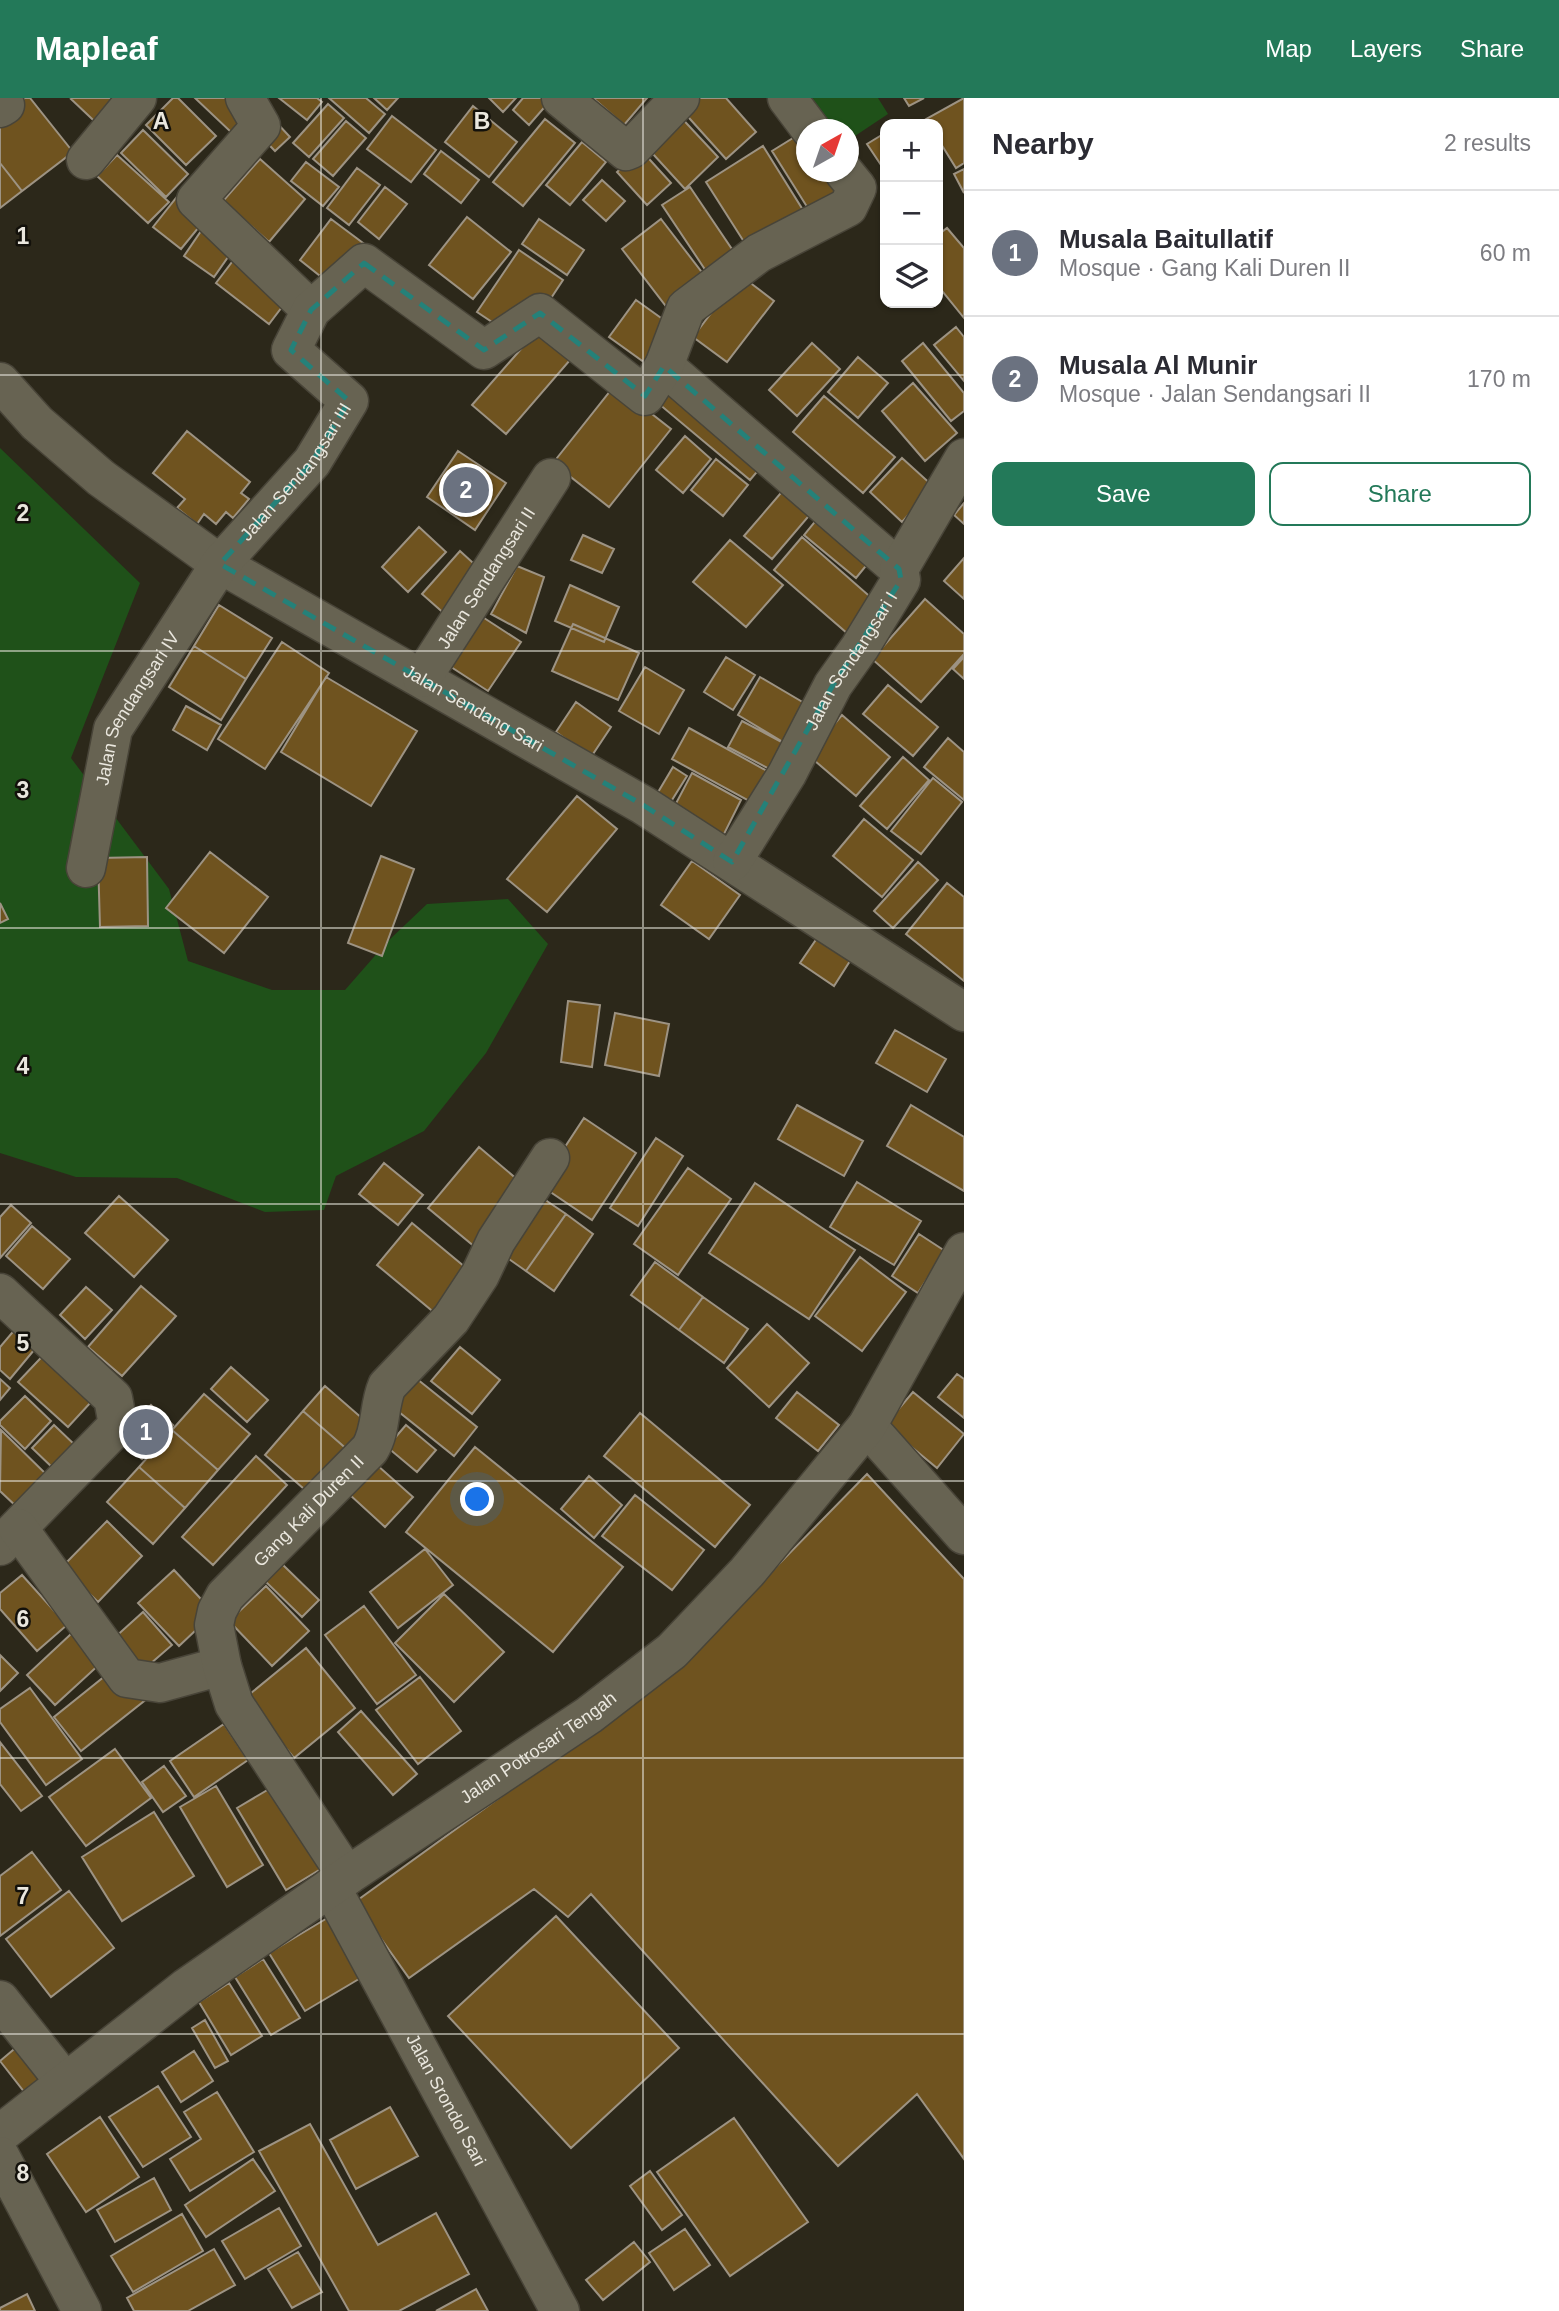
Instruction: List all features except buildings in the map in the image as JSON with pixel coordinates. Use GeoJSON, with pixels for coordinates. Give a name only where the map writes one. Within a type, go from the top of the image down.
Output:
{"type":"FeatureCollection","features":[{"type":"Feature","properties":{"kind":"street"},"geometry":{"type":"LineString","coordinates":[[86,160],[137,98]]}},
{"type":"Feature","properties":{"kind":"street"},"geometry":{"type":"LineString","coordinates":[[245,98],[261,126],[196,200],[311,310]]}},
{"type":"Feature","properties":{"kind":"street"},"geometry":{"type":"LineString","coordinates":[[561,98],[625,151],[631,149],[680,98]]}},
{"type":"Feature","properties":{"kind":"street"},"geometry":{"type":"LineString","coordinates":[[787,98],[803,119]]}},
{"type":"Feature","properties":{"kind":"street"},"geometry":{"type":"LineString","coordinates":[[852,182],[857,188],[848,207],[759,253],[686,308],[664,366],[899,569]]}},
{"type":"Feature","properties":{"kind":"street","name":"Jalan Sendangsari III"},"geometry":{"type":"LineString","coordinates":[[220,564],[312,462],[349,401],[291,350],[311,310],[364,263],[484,350],[540,313],[645,396],[664,366]]}},
{"type":"Feature","properties":{"kind":"street","name":"Jalan Sendang Sari"},"geometry":{"type":"LineString","coordinates":[[0,382],[37,423],[101,478],[220,564],[314,620],[422,678],[643,805],[964,1012]]}},
{"type":"Feature","properties":{"kind":"street","name":"Jalan Sendangsari I"},"geometry":{"type":"LineString","coordinates":[[732,862],[787,774],[833,685],[901,580],[899,569],[964,458]]}},
{"type":"Feature","properties":{"kind":"street","name":"Jalan Sendangsari II"},"geometry":{"type":"LineString","coordinates":[[422,678],[551,478]]}},
{"type":"Feature","properties":{"kind":"street","name":"Jalan Sendangsari IV"},"geometry":{"type":"LineString","coordinates":[[86,868],[113,729],[220,564]]}},
{"type":"Feature","properties":{"kind":"street","name":"Gang Kali Duren II"},"geometry":{"type":"LineString","coordinates":[[339,1882],[234,1704],[222,1666],[214,1625],[217,1611],[225,1596],[370,1449],[379,1430],[382,1397],[387,1386],[451,1319],[480,1275],[496,1241],[550,1158]]}},
{"type":"Feature","properties":{"kind":"street","name":"Jalan Potrosari Tengah"},"geometry":{"type":"LineString","coordinates":[[0,2134],[187,1987],[589,1715],[672,1651],[747,1572],[867,1426],[964,1252]]}},
{"type":"Feature","properties":{"kind":"street"},"geometry":{"type":"LineString","coordinates":[[0,1293],[113,1398],[118,1425],[9,1537],[127,1678],[160,1683],[222,1666]]}},
{"type":"Feature","properties":{"kind":"street"},"geometry":{"type":"LineString","coordinates":[[867,1426],[964,1535]]}},
{"type":"Feature","properties":{"kind":"street","name":"Jalan Srondol Sari"},"geometry":{"type":"LineString","coordinates":[[339,1882],[560,2311]]}},
{"type":"Feature","properties":{"kind":"street"},"geometry":{"type":"LineString","coordinates":[[0,2000],[65,2082]]}},
{"type":"Feature","properties":{"kind":"street"},"geometry":{"type":"LineString","coordinates":[[0,2156],[82,2311]]}},
{"type":"Feature","properties":{"kind":"highlighted area"},"geometry":{"type":"Polygon","coordinates":[[[364,263],[484,350],[540,313],[645,396],[664,366],[899,569],[901,580],[833,685],[732,862],[643,805],[220,564],[312,462],[349,401],[291,350],[311,310],[364,263]]]}},
{"type":"Feature","properties":{"kind":"green space"},"geometry":{"type":"Polygon","coordinates":[[[796,98],[878,98],[888,114],[859,133],[859,119],[813,119],[796,98]]]}},
{"type":"Feature","properties":{"kind":"green space"},"geometry":{"type":"Polygon","coordinates":[[[0,448],[140,583],[71,758],[169,889],[188,961],[272,990],[345,990],[387,942],[427,904],[508,899],[548,944],[486,1053],[424,1131],[336,1176],[324,1210],[265,1212],[177,1178],[76,1177],[0,1153],[0,448]]]}},
{"type":"Feature","properties":{"kind":"place","name":"Musala Al Munir"},"geometry":{"type":"Point","coordinates":[466,490]}},
{"type":"Feature","properties":{"kind":"place","name":"Musala Baitullatif"},"geometry":{"type":"Point","coordinates":[146,1432]}}]}
